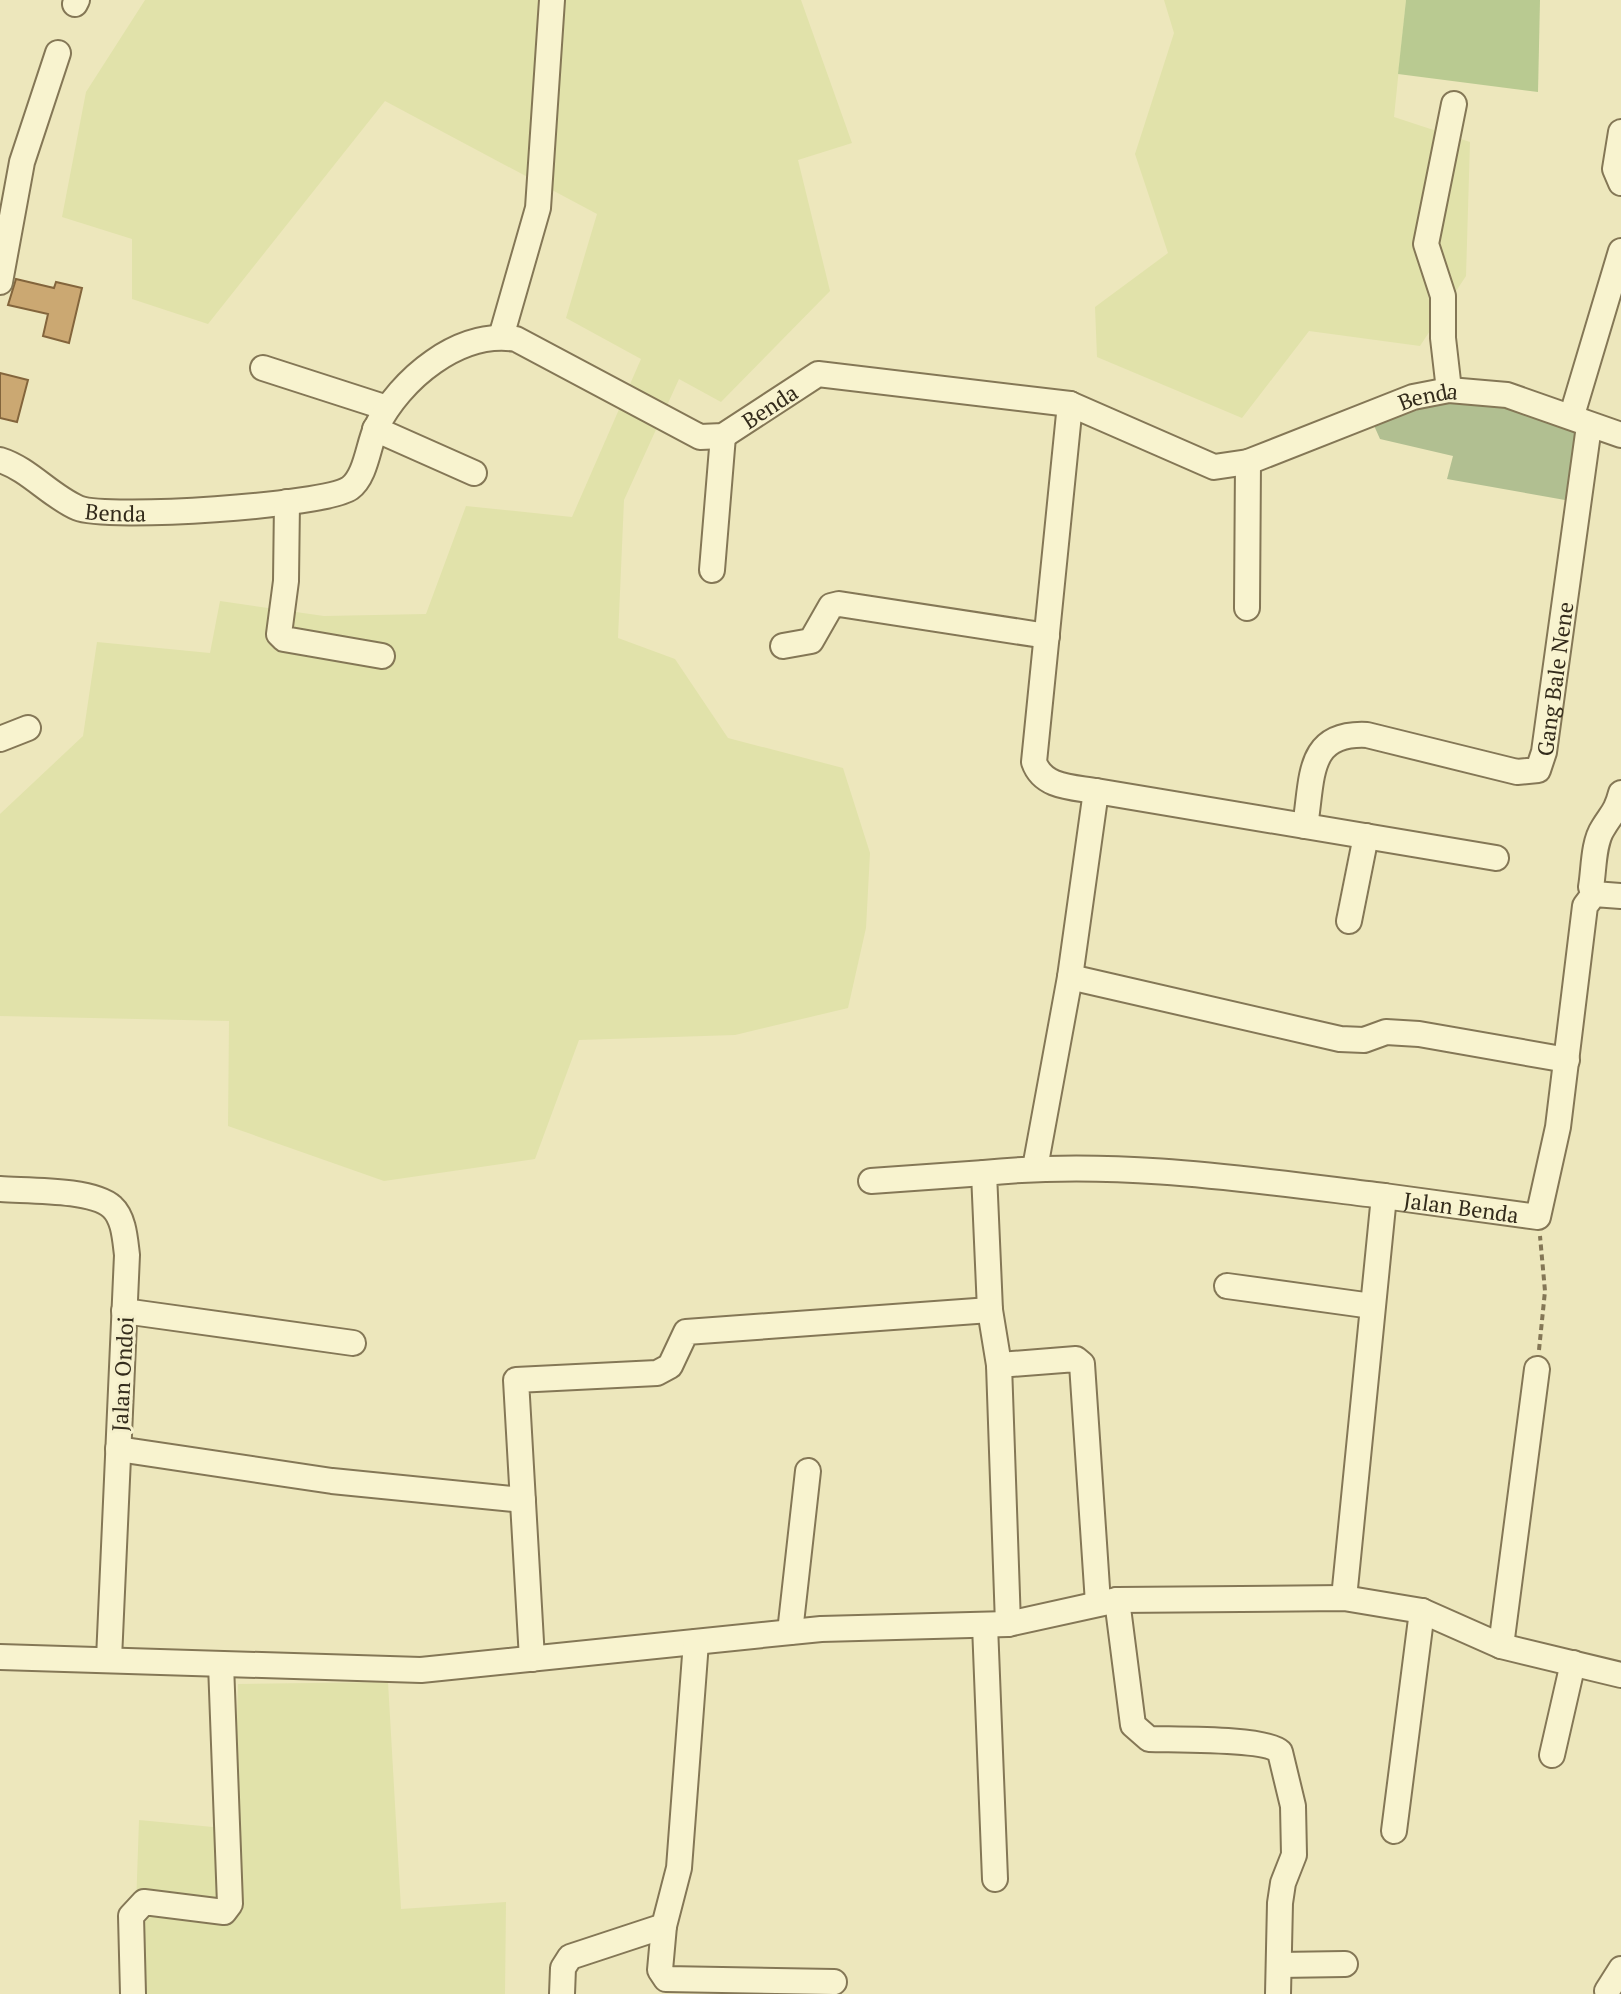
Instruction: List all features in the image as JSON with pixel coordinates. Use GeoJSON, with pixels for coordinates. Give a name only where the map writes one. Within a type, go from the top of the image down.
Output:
{"type":"FeatureCollection","features":[{"type":"Feature","properties":{"kind":"street"},"geometry":{"type":"LineString","coordinates":[[501,337],[538,208],[552,0]]}},
{"type":"Feature","properties":{"kind":"street"},"geometry":{"type":"LineString","coordinates":[[0,282],[11,158],[58,53]]}},
{"type":"Feature","properties":{"kind":"street"},"geometry":{"type":"LineString","coordinates":[[1449,390],[1443,338],[1443,296],[1426,244],[1454,104]]}},
{"type":"Feature","properties":{"kind":"street"},"geometry":{"type":"LineString","coordinates":[[1618,176],[1621,132]]}},
{"type":"Feature","properties":{"kind":"street"},"geometry":{"type":"LineString","coordinates":[[1580,421],[1621,251]]}},
{"type":"Feature","properties":{"kind":"street","name":"Benda"},"geometry":{"type":"LineString","coordinates":[[0,460],[79,508],[126,513],[287,502],[347,491],[357,481],[375,429],[402,386],[445,354],[501,337],[516,339],[700,437],[723,436],[818,374],[1070,404],[1214,467],[1248,462],[1413,397],[1449,390],[1507,395],[1621,435]]}},
{"type":"Feature","properties":{"kind":"street"},"geometry":{"type":"LineString","coordinates":[[263,368],[387,408]]}},
{"type":"Feature","properties":{"kind":"street"},"geometry":{"type":"LineString","coordinates":[[1070,404],[1034,762],[1038,775],[1047,781],[1096,791],[1496,858]]}},
{"type":"Feature","properties":{"kind":"street","name":"Gang Bale Nene"},"geometry":{"type":"LineString","coordinates":[[1305,826],[1318,751],[1331,739],[1346,734],[1367,735],[1517,772],[1538,770],[1544,752],[1580,421]]}},
{"type":"Feature","properties":{"kind":"street"},"geometry":{"type":"LineString","coordinates":[[375,429],[474,473]]}},
{"type":"Feature","properties":{"kind":"street"},"geometry":{"type":"LineString","coordinates":[[712,570],[723,436]]}},
{"type":"Feature","properties":{"kind":"street"},"geometry":{"type":"LineString","coordinates":[[1247,608],[1248,462]]}},
{"type":"Feature","properties":{"kind":"street"},"geometry":{"type":"LineString","coordinates":[[287,502],[286,581],[279,634],[284,639],[382,656]]}},
{"type":"Feature","properties":{"kind":"street"},"geometry":{"type":"LineString","coordinates":[[783,646],[811,641],[831,606],[839,604],[1047,636]]}},
{"type":"Feature","properties":{"kind":"street"},"geometry":{"type":"LineString","coordinates":[[0,739],[28,728]]}},
{"type":"Feature","properties":{"kind":"street"},"geometry":{"type":"LineString","coordinates":[[1035,1168],[1070,977],[1096,791]]}},
{"type":"Feature","properties":{"kind":"street","name":"Jalan Benda"},"geometry":{"type":"LineString","coordinates":[[1344,1598],[1384,1196],[1538,1217],[1558,1127],[1585,906],[1594,894],[1591,887],[1599,839],[1603,827],[1616,815],[1621,793]]}},
{"type":"Feature","properties":{"kind":"street"},"geometry":{"type":"LineString","coordinates":[[1349,921],[1366,836]]}},
{"type":"Feature","properties":{"kind":"street"},"geometry":{"type":"LineString","coordinates":[[1594,894],[1621,896]]}},
{"type":"Feature","properties":{"kind":"street"},"geometry":{"type":"LineString","coordinates":[[1070,977],[1340,1039],[1364,1040],[1386,1032],[1419,1034],[1567,1060]]}},
{"type":"Feature","properties":{"kind":"street"},"geometry":{"type":"LineString","coordinates":[[871,1181],[1035,1168],[1240,1178],[1384,1196]]}},
{"type":"Feature","properties":{"kind":"street"},"geometry":{"type":"LineString","coordinates":[[984,1173],[990,1310],[999,1365],[995,1879]]}},
{"type":"Feature","properties":{"kind":"street","name":"Jalan Ondoi"},"geometry":{"type":"LineString","coordinates":[[0,1189],[97,1198],[114,1209],[124,1231],[127,1255],[109,1659]]}},
{"type":"Feature","properties":{"kind":"street"},"geometry":{"type":"LineString","coordinates":[[1227,1286],[1372,1306]]}},
{"type":"Feature","properties":{"kind":"street"},"geometry":{"type":"LineString","coordinates":[[532,1659],[516,1380],[657,1373],[670,1366],[686,1332],[990,1310]]}},
{"type":"Feature","properties":{"kind":"street"},"geometry":{"type":"LineString","coordinates":[[124,1311],[353,1343]]}},
{"type":"Feature","properties":{"kind":"street"},"geometry":{"type":"LineString","coordinates":[[999,1365],[1076,1359],[1082,1364],[1108,1601],[1133,1725],[1149,1739],[1250,1744],[1276,1748],[1280,1752],[1293,1806],[1294,1855],[1283,1883],[1278,1994]]}},
{"type":"Feature","properties":{"kind":"street"},"geometry":{"type":"LineString","coordinates":[[1501,1646],[1537,1369]]}},
{"type":"Feature","properties":{"kind":"street"},"geometry":{"type":"LineString","coordinates":[[118,1449],[332,1481],[523,1500]]}},
{"type":"Feature","properties":{"kind":"street"},"geometry":{"type":"LineString","coordinates":[[790,1632],[808,1471]]}},
{"type":"Feature","properties":{"kind":"street"},"geometry":{"type":"LineString","coordinates":[[0,1657],[421,1670],[790,1632],[997,1624],[1108,1601],[1344,1598],[1422,1611],[1501,1646],[1621,1675]]}},
{"type":"Feature","properties":{"kind":"street"},"geometry":{"type":"LineString","coordinates":[[1394,1831],[1422,1611]]}},
{"type":"Feature","properties":{"kind":"street"},"geometry":{"type":"LineString","coordinates":[[696,1642],[679,1868],[664,1926],[660,1970],[666,1979],[834,1982]]}},
{"type":"Feature","properties":{"kind":"street"},"geometry":{"type":"LineString","coordinates":[[1552,1755],[1573,1663]]}},
{"type":"Feature","properties":{"kind":"street"},"geometry":{"type":"LineString","coordinates":[[133,1994],[131,1916],[136,1908],[144,1902],[224,1912],[230,1904],[221,1664]]}},
{"type":"Feature","properties":{"kind":"street"},"geometry":{"type":"LineString","coordinates":[[562,1994],[563,1968],[570,1957],[664,1926]]}},
{"type":"Feature","properties":{"kind":"street"},"geometry":{"type":"LineString","coordinates":[[1279,1965],[1345,1964]]}},
{"type":"Feature","properties":{"kind":"street"},"geometry":{"type":"LineString","coordinates":[[1607,1991],[1621,1969]]}},
{"type":"Feature","properties":{"kind":"path"},"geometry":{"type":"LineString","coordinates":[[1537,1369],[1545,1291],[1538,1217]]}},
{"type":"Feature","properties":{"kind":"green space"},"geometry":{"type":"Polygon","coordinates":[[[145,0],[801,0],[852,143],[798,160],[830,291],[721,402],[679,379],[624,500],[618,638],[675,659],[728,738],[843,768],[870,853],[866,928],[848,1008],[735,1035],[579,1040],[535,1159],[384,1181],[228,1126],[229,1021],[0,1016],[0,814],[83,736],[97,642],[210,653],[220,601],[324,616],[426,614],[466,506],[572,517],[641,359],[566,318],[597,214],[385,101],[208,324],[132,299],[132,239],[62,217],[86,92],[145,0]]]}},
{"type":"Feature","properties":{"kind":"green space"},"geometry":{"type":"Polygon","coordinates":[[[1164,0],[1406,0],[1394,117],[1470,142],[1466,276],[1420,346],[1309,331],[1242,418],[1097,357],[1095,307],[1168,253],[1135,154],[1174,33],[1164,0]]]}},
{"type":"Feature","properties":{"kind":"green space"},"geometry":{"type":"Polygon","coordinates":[[[1406,0],[1540,0],[1538,92],[1398,74],[1406,0]]]}},
{"type":"Feature","properties":{"kind":"green space"},"geometry":{"type":"Polygon","coordinates":[[[1429,399],[1501,403],[1580,433],[1565,500],[1447,479],[1453,456],[1380,439],[1372,421],[1429,399]]]}},
{"type":"Feature","properties":{"kind":"green space"},"geometry":{"type":"Polygon","coordinates":[[[388,1682],[401,1909],[506,1902],[505,1994],[133,1994],[139,1820],[234,1829],[238,1684],[388,1682]]]}},
{"type":"Feature","properties":{"kind":"building"},"geometry":{"type":"Polygon","coordinates":[[[16,279],[54,288],[56,282],[82,288],[69,343],[43,336],[48,314],[8,305],[16,279]]]}},
{"type":"Feature","properties":{"kind":"building"},"geometry":{"type":"Polygon","coordinates":[[[0,373],[28,380],[17,422],[0,418],[0,373]]]}}]}
